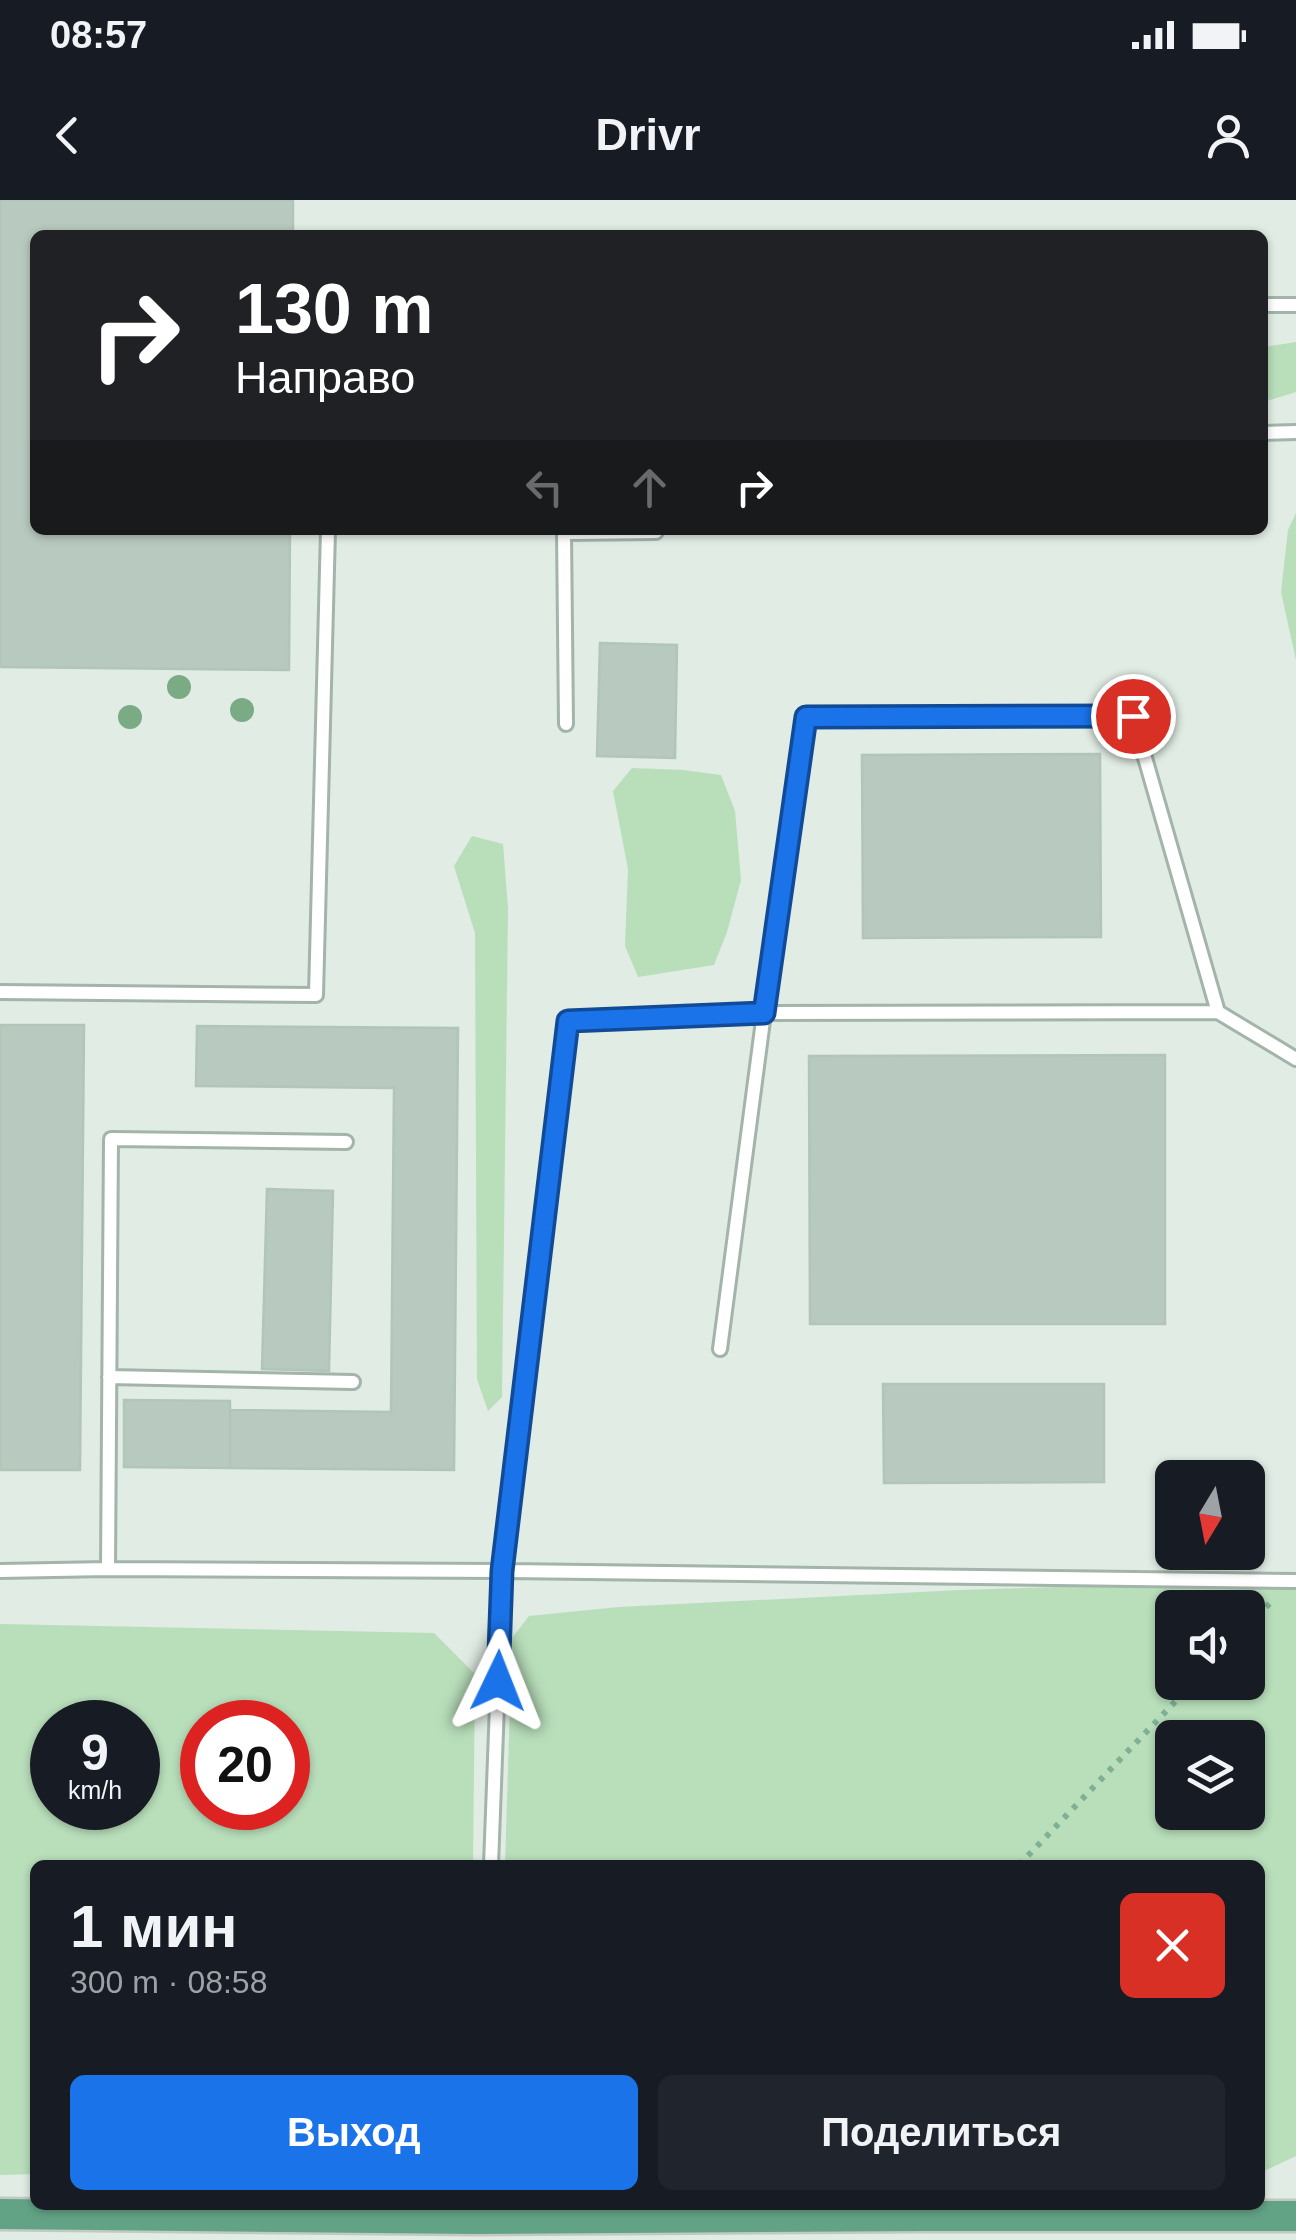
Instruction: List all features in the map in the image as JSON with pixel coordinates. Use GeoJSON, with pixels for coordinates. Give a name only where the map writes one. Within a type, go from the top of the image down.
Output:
{"type":"FeatureCollection","features":[{"type":"Feature","properties":{"kind":"main road"},"geometry":{"type":"LineString","coordinates":[[0,2214],[1296,2216]]}},
{"type":"Feature","properties":{"kind":"lane"},"geometry":{"type":"LineString","coordinates":[[1268,304],[1296,305]]}},
{"type":"Feature","properties":{"kind":"lane"},"geometry":{"type":"LineString","coordinates":[[1268,433],[1296,432]]}},
{"type":"Feature","properties":{"kind":"lane"},"geometry":{"type":"LineString","coordinates":[[0,992],[316,996],[328,535]]}},
{"type":"Feature","properties":{"kind":"lane"},"geometry":{"type":"LineString","coordinates":[[564,535],[566,724]]}},
{"type":"Feature","properties":{"kind":"lane"},"geometry":{"type":"LineString","coordinates":[[720,1349],[806,717],[1133,716],[1218,1012]]}},
{"type":"Feature","properties":{"kind":"lane"},"geometry":{"type":"LineString","coordinates":[[491,1860],[502,1571],[568,1021],[764,1013],[1218,1012],[1296,1059]]}},
{"type":"Feature","properties":{"kind":"lane"},"geometry":{"type":"LineString","coordinates":[[108,1569],[110,1139],[346,1142]]}},
{"type":"Feature","properties":{"kind":"lane"},"geometry":{"type":"LineString","coordinates":[[109,1378],[353,1382]]}},
{"type":"Feature","properties":{"kind":"lane"},"geometry":{"type":"LineString","coordinates":[[0,1571],[502,1571],[1296,1580]]}},
{"type":"Feature","properties":{"kind":"path"},"geometry":{"type":"LineString","coordinates":[[1024,1860],[1177,1700]]}},
{"type":"Feature","properties":{"kind":"green space"},"geometry":{"type":"Polygon","coordinates":[[[1296,342],[1296,392],[1268,400],[1268,346],[1296,342]]]}},
{"type":"Feature","properties":{"kind":"green space"},"geometry":{"type":"Polygon","coordinates":[[[1296,513],[1296,660],[1281,592],[1288,530],[1296,513]]]}},
{"type":"Feature","properties":{"kind":"green space"},"geometry":{"type":"Polygon","coordinates":[[[632,768],[721,775],[735,811],[741,880],[714,965],[638,977],[625,946],[628,869],[613,791],[632,768]]]}},
{"type":"Feature","properties":{"kind":"green space"},"geometry":{"type":"Polygon","coordinates":[[[472,836],[503,844],[508,908],[502,1397],[488,1411],[477,1379],[475,933],[454,866],[472,836]]]}},
{"type":"Feature","properties":{"kind":"green space"},"geometry":{"type":"Polygon","coordinates":[[[1291,1580],[1296,1589],[1296,2156],[1265,2171],[1265,1860],[505,1860],[512,1638],[529,1616],[619,1607],[961,1590],[1291,1580]]]}},
{"type":"Feature","properties":{"kind":"green space"},"geometry":{"type":"Polygon","coordinates":[[[0,1624],[434,1633],[475,1674],[473,1860],[30,1860],[30,2174],[0,2175],[0,1624]]]}},
{"type":"Feature","properties":{"kind":"building"},"geometry":{"type":"Polygon","coordinates":[[[0,200],[293,200],[293,230],[30,230],[30,535],[290,535],[289,670],[0,667],[0,200]]]}},
{"type":"Feature","properties":{"kind":"building"},"geometry":{"type":"Polygon","coordinates":[[[600,643],[677,645],[675,758],[597,756],[600,643]]]}},
{"type":"Feature","properties":{"kind":"building"},"geometry":{"type":"Polygon","coordinates":[[[1100,754],[1101,937],[863,938],[862,755],[1100,754]]]}},
{"type":"Feature","properties":{"kind":"building"},"geometry":{"type":"Polygon","coordinates":[[[0,1025],[84,1025],[80,1470],[0,1470],[0,1025]]]}},
{"type":"Feature","properties":{"kind":"building"},"geometry":{"type":"Polygon","coordinates":[[[197,1026],[458,1028],[454,1470],[230,1468],[230,1410],[391,1412],[394,1088],[196,1086],[197,1026]]]}},
{"type":"Feature","properties":{"kind":"building"},"geometry":{"type":"Polygon","coordinates":[[[1165,1055],[1165,1324],[810,1324],[809,1056],[1165,1055]]]}},
{"type":"Feature","properties":{"kind":"building"},"geometry":{"type":"Polygon","coordinates":[[[267,1189],[333,1191],[329,1371],[262,1369],[267,1189]]]}},
{"type":"Feature","properties":{"kind":"building"},"geometry":{"type":"Polygon","coordinates":[[[883,1384],[1104,1384],[1104,1482],[884,1483],[883,1384]]]}},
{"type":"Feature","properties":{"kind":"building"},"geometry":{"type":"Polygon","coordinates":[[[124,1400],[230,1401],[230,1468],[124,1467],[124,1400]]]}},
{"type":"Feature","properties":{"kind":"route"},"geometry":{"type":"LineString","coordinates":[[498,1681],[502,1571],[568,1021],[764,1013],[806,717],[1133,716]]}}]}
